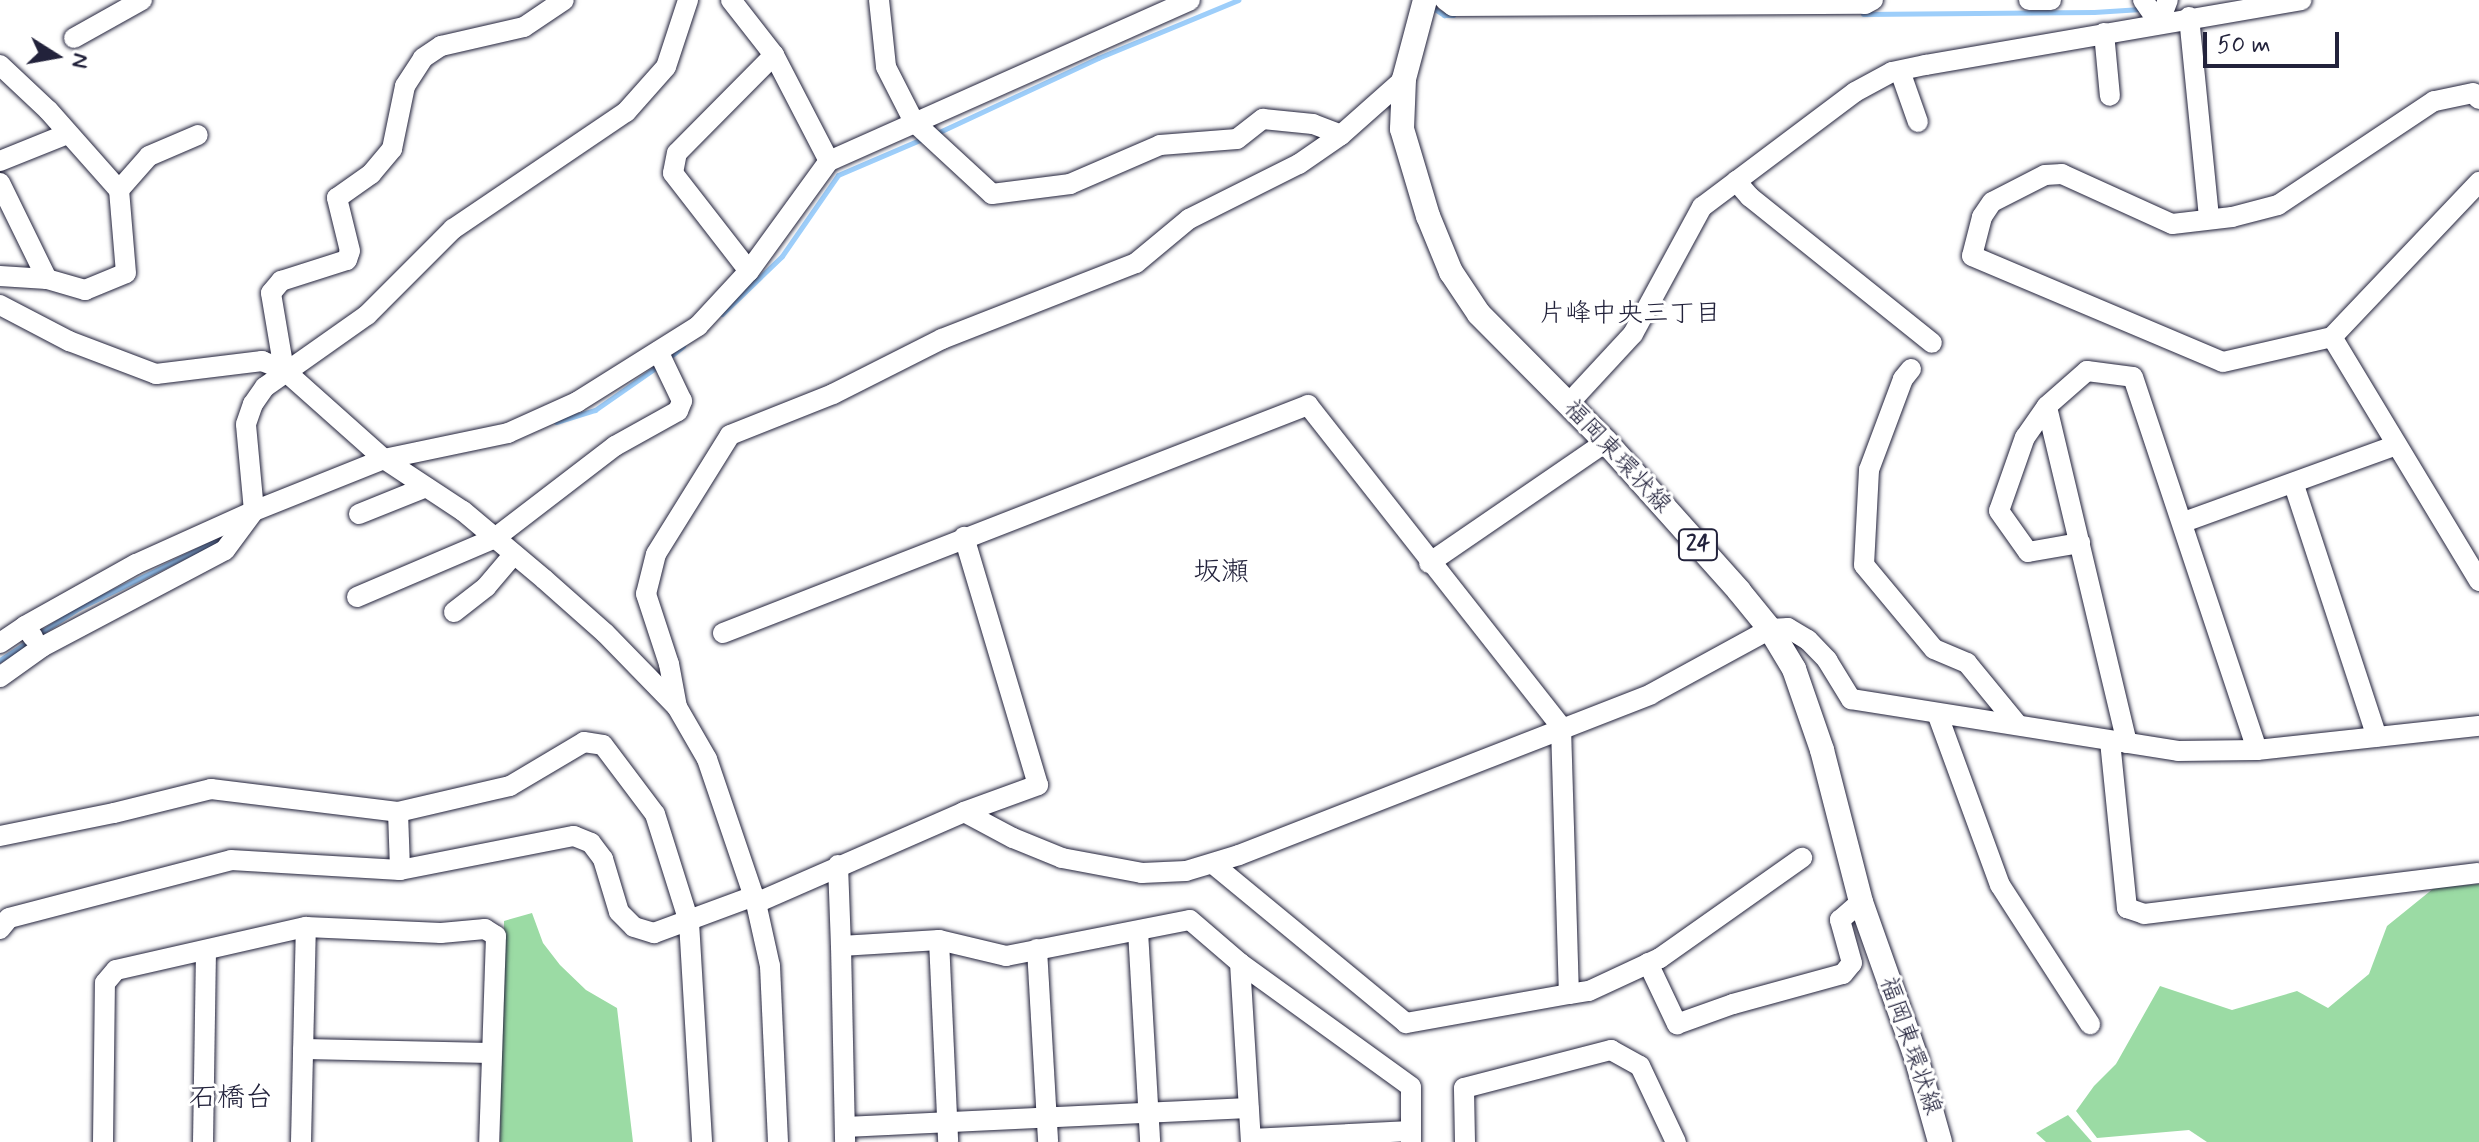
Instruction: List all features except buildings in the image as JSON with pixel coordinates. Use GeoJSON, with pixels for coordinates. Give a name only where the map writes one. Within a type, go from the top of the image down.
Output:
{"type":"FeatureCollection","features":[{"type":"Feature","properties":{"kind":"main road","name":"福岡東環状線"},"geometry":{"type":"LineString","coordinates":[[1425,0],[1404,79],[1402,129],[1428,216],[1451,272],[1479,314],[1606,442],[1770,629],[1794,669],[1822,750],[1861,902],[1916,1057],[1940,1142]]}},
{"type":"Feature","properties":{"kind":"street"},"geometry":{"type":"LineString","coordinates":[[74,38],[142,0]]}},
{"type":"Feature","properties":{"kind":"street"},"geometry":{"type":"LineString","coordinates":[[284,370],[271,293],[281,281],[347,260],[350,251],[344,237],[337,198],[371,174],[392,149],[405,86],[423,58],[441,46],[524,27],[564,0]]}},
{"type":"Feature","properties":{"kind":"street"},"geometry":{"type":"LineString","coordinates":[[0,677],[42,647],[225,550],[254,511],[246,424],[253,404],[265,387],[284,370],[367,315],[453,229],[626,112],[666,67],[688,0]]}},
{"type":"Feature","properties":{"kind":"street"},"geometry":{"type":"LineString","coordinates":[[731,0],[774,55],[829,161]]}},
{"type":"Feature","properties":{"kind":"street"},"geometry":{"type":"LineString","coordinates":[[879,0],[886,67],[914,122],[992,194],[1070,184],[1160,145],[1237,139],[1263,119],[1313,124],[1341,135]]}},
{"type":"Feature","properties":{"kind":"street"},"geometry":{"type":"LineString","coordinates":[[0,643],[136,564],[254,511],[384,459],[508,433],[577,402],[698,326],[749,271],[829,161],[1190,0]]}},
{"type":"Feature","properties":{"kind":"street"},"geometry":{"type":"LineString","coordinates":[[1445,0],[1453,6],[1664,2],[1865,4],[1873,0]]}},
{"type":"Feature","properties":{"kind":"street"},"geometry":{"type":"LineString","coordinates":[[2029,0],[2051,0]]}},
{"type":"Feature","properties":{"kind":"street"},"geometry":{"type":"LineString","coordinates":[[2143,0],[2159,23]]}},
{"type":"Feature","properties":{"kind":"street"},"geometry":{"type":"LineString","coordinates":[[2159,23],[2168,0]]}},
{"type":"Feature","properties":{"kind":"street"},"geometry":{"type":"LineString","coordinates":[[1569,403],[1633,334],[1702,207],[1855,92],[1900,71],[2189,17],[2301,0]]}},
{"type":"Feature","properties":{"kind":"street"},"geometry":{"type":"LineString","coordinates":[[2189,17],[2209,217]]}},
{"type":"Feature","properties":{"kind":"street"},"geometry":{"type":"LineString","coordinates":[[2104,33],[2110,96]]}},
{"type":"Feature","properties":{"kind":"street"},"geometry":{"type":"LineString","coordinates":[[749,271],[673,173],[677,153],[774,55]]}},
{"type":"Feature","properties":{"kind":"street"},"geometry":{"type":"LineString","coordinates":[[0,65],[8,83],[67,134],[119,190],[126,273],[85,290],[47,279],[0,276]]}},
{"type":"Feature","properties":{"kind":"street"},"geometry":{"type":"LineString","coordinates":[[1900,71],[1918,122]]}},
{"type":"Feature","properties":{"kind":"street"},"geometry":{"type":"LineString","coordinates":[[677,707],[669,664],[646,594],[656,554],[730,435],[833,394],[942,339],[1136,263],[1189,219],[1299,164],[1341,135],[1404,79]]}},
{"type":"Feature","properties":{"kind":"street"},"geometry":{"type":"LineString","coordinates":[[2478,183],[2332,337],[2223,362],[1972,256],[1982,217],[1992,202],[2045,175],[2062,174],[2172,224],[2209,217],[2232,217],[2278,205],[2434,101],[2473,93],[2479,99]]}},
{"type":"Feature","properties":{"kind":"street"},"geometry":{"type":"LineString","coordinates":[[0,161],[67,134]]}},
{"type":"Feature","properties":{"kind":"street"},"geometry":{"type":"LineString","coordinates":[[119,190],[149,156],[198,135]]}},
{"type":"Feature","properties":{"kind":"street"},"geometry":{"type":"LineString","coordinates":[[1736,181],[1750,197],[1932,343]]}},
{"type":"Feature","properties":{"kind":"street"},"geometry":{"type":"LineString","coordinates":[[0,183],[47,279]]}},
{"type":"Feature","properties":{"kind":"street"},"geometry":{"type":"LineString","coordinates":[[0,305],[69,341],[156,374],[262,361],[284,370],[384,459],[514,554],[605,633],[677,707],[707,759],[755,900],[770,966],[778,1142]]}},
{"type":"Feature","properties":{"kind":"street"},"geometry":{"type":"LineString","coordinates":[[2332,337],[2479,581]]}},
{"type":"Feature","properties":{"kind":"street"},"geometry":{"type":"LineString","coordinates":[[357,597],[495,538],[615,446],[678,411],[682,401],[658,351]]}},
{"type":"Feature","properties":{"kind":"street"},"geometry":{"type":"LineString","coordinates":[[1911,369],[1903,379],[1869,470],[1864,565],[1934,649],[1967,663],[2018,725]]}},
{"type":"Feature","properties":{"kind":"street"},"geometry":{"type":"LineString","coordinates":[[2080,543],[2028,552],[1999,511],[2025,437],[2047,406],[2087,371],[2133,377],[2184,522],[2257,750]]}},
{"type":"Feature","properties":{"kind":"street"},"geometry":{"type":"LineString","coordinates":[[723,633],[1308,405],[1429,563],[1561,727],[1569,994]]}},
{"type":"Feature","properties":{"kind":"street"},"geometry":{"type":"LineString","coordinates":[[2047,406],[2080,543],[2118,742],[2127,908],[2144,914],[2479,873]]}},
{"type":"Feature","properties":{"kind":"street"},"geometry":{"type":"LineString","coordinates":[[1429,563],[1606,442]]}},
{"type":"Feature","properties":{"kind":"street"},"geometry":{"type":"LineString","coordinates":[[2184,522],[2294,485],[2397,445]]}},
{"type":"Feature","properties":{"kind":"street"},"geometry":{"type":"LineString","coordinates":[[2294,485],[2377,737]]}},
{"type":"Feature","properties":{"kind":"street"},"geometry":{"type":"LineString","coordinates":[[359,514],[426,487]]}},
{"type":"Feature","properties":{"kind":"street"},"geometry":{"type":"LineString","coordinates":[[0,929],[9,918],[231,860],[400,870],[574,836],[591,843],[603,859],[619,912],[634,927],[654,933],[755,900],[964,812],[1038,785],[964,537]]}},
{"type":"Feature","properties":{"kind":"street"},"geometry":{"type":"LineString","coordinates":[[454,612],[486,587],[514,554]]}},
{"type":"Feature","properties":{"kind":"street"},"geometry":{"type":"LineString","coordinates":[[25,626],[42,647]]}},
{"type":"Feature","properties":{"kind":"street"},"geometry":{"type":"LineString","coordinates":[[964,812],[1013,838],[1062,858],[1142,873],[1186,871],[1213,864],[1651,694],[1770,629],[1788,628],[1808,640],[1827,660],[1851,699],[2178,751],[2257,750],[2479,726]]}},
{"type":"Feature","properties":{"kind":"street"},"geometry":{"type":"LineString","coordinates":[[1937,713],[2000,885],[2090,1024]]}},
{"type":"Feature","properties":{"kind":"street"},"geometry":{"type":"LineString","coordinates":[[0,836],[211,789],[398,812],[510,786],[584,742],[603,745],[655,814],[689,922],[702,1142]]}},
{"type":"Feature","properties":{"kind":"street"},"geometry":{"type":"LineString","coordinates":[[398,812],[400,870]]}},
{"type":"Feature","properties":{"kind":"street"},"geometry":{"type":"LineString","coordinates":[[1213,864],[1406,1023],[1589,991],[1648,963],[1802,858]]}},
{"type":"Feature","properties":{"kind":"street"},"geometry":{"type":"LineString","coordinates":[[838,865],[845,1134],[948,1133],[1047,1118],[1249,1108]]}},
{"type":"Feature","properties":{"kind":"street"},"geometry":{"type":"LineString","coordinates":[[1648,963],[1677,1024],[1733,1004],[1843,974],[1852,963],[1840,920],[1861,902]]}},
{"type":"Feature","properties":{"kind":"street"},"geometry":{"type":"LineString","coordinates":[[841,946],[939,940],[1006,956],[1190,920],[1240,963],[1411,1087],[1411,1137],[1251,1141],[1240,963]]}},
{"type":"Feature","properties":{"kind":"street"},"geometry":{"type":"LineString","coordinates":[[301,1142],[306,927]]}},
{"type":"Feature","properties":{"kind":"street"},"geometry":{"type":"LineString","coordinates":[[103,1142],[105,983],[116,970],[306,927],[441,933],[485,929],[496,936],[489,1142]]}},
{"type":"Feature","properties":{"kind":"street"},"geometry":{"type":"LineString","coordinates":[[1138,931],[1150,1142]]}},
{"type":"Feature","properties":{"kind":"street"},"geometry":{"type":"LineString","coordinates":[[939,940],[948,1133]]}},
{"type":"Feature","properties":{"kind":"street"},"geometry":{"type":"LineString","coordinates":[[1037,949],[1048,1142]]}},
{"type":"Feature","properties":{"kind":"street"},"geometry":{"type":"LineString","coordinates":[[203,1142],[206,951]]}},
{"type":"Feature","properties":{"kind":"street"},"geometry":{"type":"LineString","coordinates":[[303,1049],[492,1053]]}},
{"type":"Feature","properties":{"kind":"street"},"geometry":{"type":"LineString","coordinates":[[1465,1142],[1464,1088],[1611,1050],[1640,1066],[1676,1142]]}},
{"type":"Feature","properties":{"kind":"green space"},"geometry":{"type":"Polygon","coordinates":[[[2479,884],[2479,1142],[2207,1142],[2189,1130],[2097,1138],[2076,1111],[2094,1086],[2116,1064],[2160,986],[2232,1010],[2297,991],[2328,1008],[2369,974],[2387,926],[2434,888],[2479,884]]]}},
{"type":"Feature","properties":{"kind":"green space"},"geometry":{"type":"Polygon","coordinates":[[[532,913],[543,943],[560,965],[586,990],[617,1008],[633,1142],[500,1142],[504,921],[532,913]]]}},
{"type":"Feature","properties":{"kind":"green space"},"geometry":{"type":"Polygon","coordinates":[[[2068,1115],[2092,1142],[2046,1142],[2036,1133],[2068,1115]]]}},
{"type":"Feature","properties":{"kind":"waterway"},"geometry":{"type":"LineString","coordinates":[[935,134],[1098,58],[1238,0]]}},
{"type":"Feature","properties":{"kind":"waterway"},"geometry":{"type":"LineString","coordinates":[[1430,6],[1444,15],[1453,15]]}},
{"type":"Feature","properties":{"kind":"waterway"},"geometry":{"type":"LineString","coordinates":[[1863,14],[2141,9]]}},
{"type":"Feature","properties":{"kind":"waterway"},"geometry":{"type":"LineString","coordinates":[[722,314],[782,256],[838,175],[922,139]]}},
{"type":"Feature","properties":{"kind":"waterway"},"geometry":{"type":"LineString","coordinates":[[666,360],[683,346]]}},
{"type":"Feature","properties":{"kind":"waterway"},"geometry":{"type":"LineString","coordinates":[[556,422],[595,410],[658,366]]}},
{"type":"Feature","properties":{"kind":"waterway"},"geometry":{"type":"LineString","coordinates":[[37,635],[79,608],[226,536]]}},
{"type":"Feature","properties":{"kind":"waterway"},"geometry":{"type":"LineString","coordinates":[[0,660],[29,641]]}},
{"type":"Feature","properties":{"kind":"district","name":"片峰中央三丁目"},"geometry":{"type":"Point","coordinates":[1630,315]}},
{"type":"Feature","properties":{"kind":"district","name":"坂瀬"},"geometry":{"type":"Point","coordinates":[1221,573]}},
{"type":"Feature","properties":{"kind":"district","name":"石橋台"},"geometry":{"type":"Point","coordinates":[231,1099]}}]}
